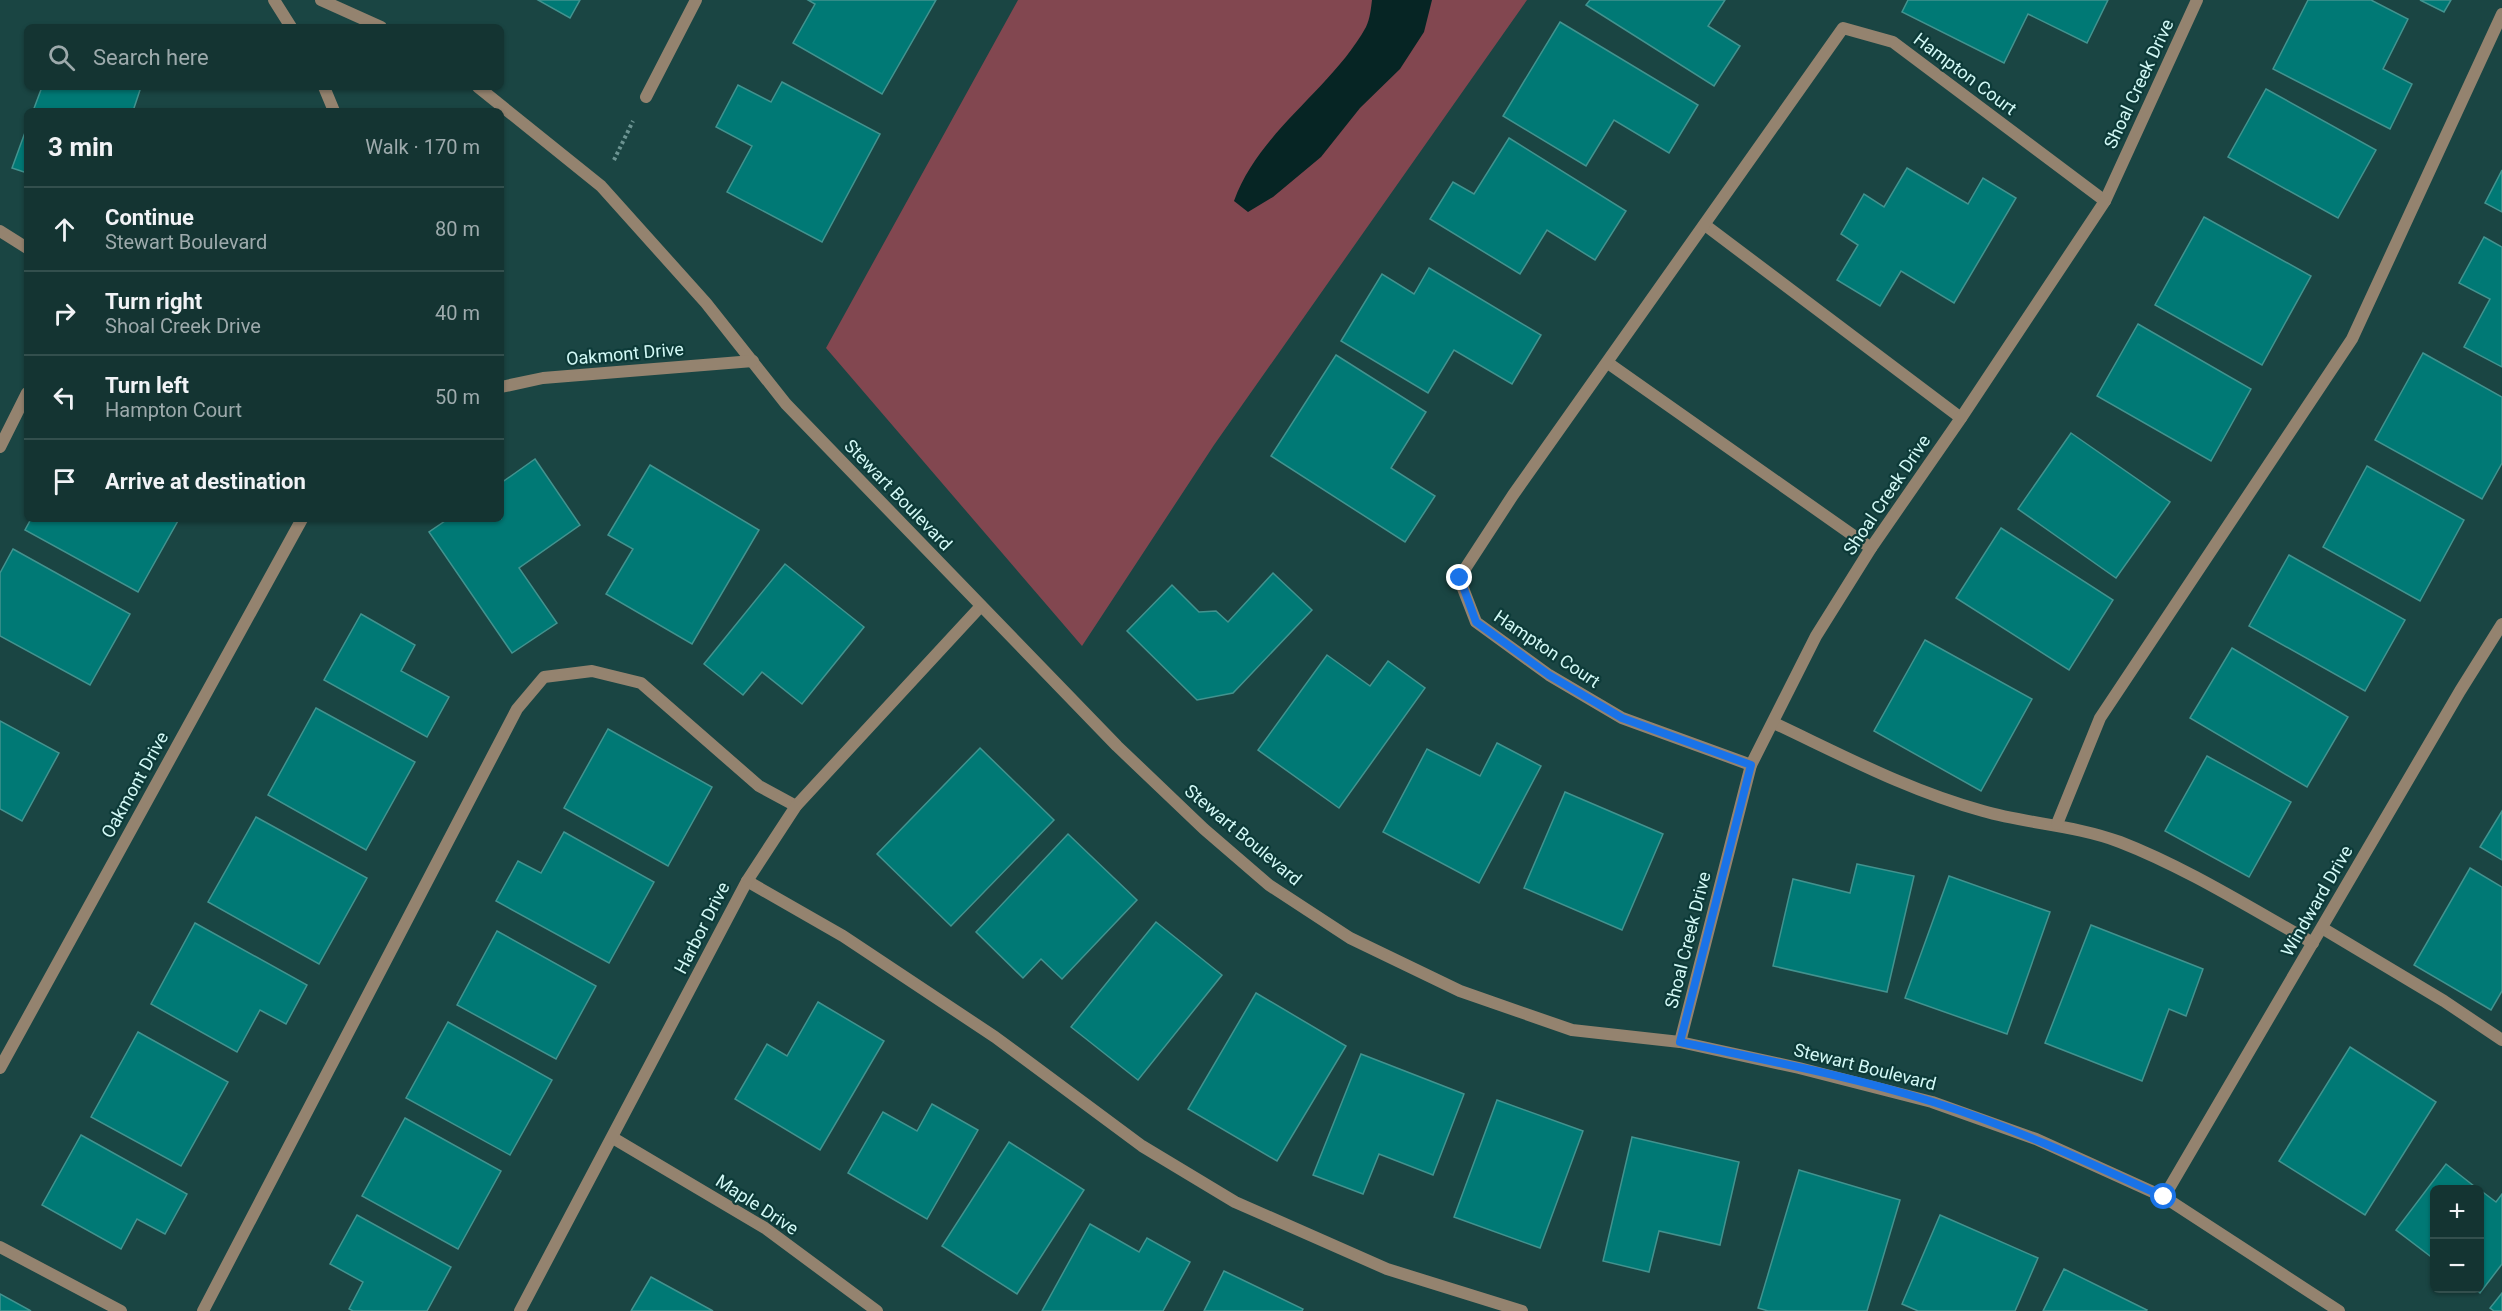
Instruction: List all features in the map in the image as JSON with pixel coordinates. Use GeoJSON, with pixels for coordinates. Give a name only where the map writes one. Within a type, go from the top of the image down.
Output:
{"type":"FeatureCollection","features":[{"type":"Feature","properties":{"kind":"street"},"geometry":{"type":"LineString","coordinates":[[274,0],[289,24]]}},
{"type":"Feature","properties":{"kind":"street"},"geometry":{"type":"LineString","coordinates":[[321,0],[374,24]]}},
{"type":"Feature","properties":{"kind":"street"},"geometry":{"type":"LineString","coordinates":[[646,97],[696,0]]}},
{"type":"Feature","properties":{"kind":"street","name":"Shoal Creek Drive"},"geometry":{"type":"LineString","coordinates":[[1680,1042],[1751,765],[1816,636],[1871,548],[1961,418],[2105,201],[2198,0]]}},
{"type":"Feature","properties":{"kind":"street"},"geometry":{"type":"LineString","coordinates":[[2057,824],[2100,718],[2352,339],[2502,14]]}},
{"type":"Feature","properties":{"kind":"street","name":"Hampton Court"},"geometry":{"type":"LineString","coordinates":[[1751,765],[1622,718],[1549,675],[1476,622],[1460,578],[1513,495],[1843,28],[1893,42],[2105,201]]}},
{"type":"Feature","properties":{"kind":"street"},"geometry":{"type":"LineString","coordinates":[[325,90],[333,108]]}},
{"type":"Feature","properties":{"kind":"street","name":"Stewart Boulevard"},"geometry":{"type":"LineString","coordinates":[[482,90],[601,186],[706,303],[786,404],[1117,746],[1204,829],[1269,885],[1350,938],[1460,991],[1572,1030],[1680,1042],[1799,1068],[1932,1102],[2036,1139],[2164,1197],[2339,1311]]}},
{"type":"Feature","properties":{"kind":"street"},"geometry":{"type":"LineString","coordinates":[[1705,225],[1961,418]]}},
{"type":"Feature","properties":{"kind":"street"},"geometry":{"type":"LineString","coordinates":[[0,231],[24,246]]}},
{"type":"Feature","properties":{"kind":"street","name":"Oakmont Drive"},"geometry":{"type":"LineString","coordinates":[[504,386],[543,378],[753,361]]}},
{"type":"Feature","properties":{"kind":"street"},"geometry":{"type":"LineString","coordinates":[[1608,363],[1871,548]]}},
{"type":"Feature","properties":{"kind":"street"},"geometry":{"type":"LineString","coordinates":[[0,447],[24,399]]}},
{"type":"Feature","properties":{"kind":"street","name":"Oakmont Drive"},"geometry":{"type":"LineString","coordinates":[[0,1068],[300,522]]}},
{"type":"Feature","properties":{"kind":"street","name":"Harbor Drive"},"geometry":{"type":"LineString","coordinates":[[520,1311],[747,881],[796,806],[981,606]]}},
{"type":"Feature","properties":{"kind":"street","name":"Windward Drive"},"geometry":{"type":"LineString","coordinates":[[2164,1197],[2460,691],[2502,624]]}},
{"type":"Feature","properties":{"kind":"street"},"geometry":{"type":"LineString","coordinates":[[203,1311],[517,709],[544,677],[592,671],[641,683],[759,786],[796,806]]}},
{"type":"Feature","properties":{"kind":"street"},"geometry":{"type":"LineString","coordinates":[[1774,723],[1904,785],[1984,812],[2057,824],[2119,842],[2182,871],[2313,943]]}},
{"type":"Feature","properties":{"kind":"street"},"geometry":{"type":"LineString","coordinates":[[747,881],[843,936],[995,1037],[1142,1146],[1235,1202],[1387,1269],[1522,1311]]}},
{"type":"Feature","properties":{"kind":"street"},"geometry":{"type":"LineString","coordinates":[[2322,928],[2444,1001],[2502,1040]]}},
{"type":"Feature","properties":{"kind":"street","name":"Maple Drive"},"geometry":{"type":"LineString","coordinates":[[613,1138],[765,1228],[872,1310]]}},
{"type":"Feature","properties":{"kind":"street"},"geometry":{"type":"LineString","coordinates":[[0,1247],[121,1311]]}},
{"type":"Feature","properties":{"kind":"path"},"geometry":{"type":"LineString","coordinates":[[601,186],[646,97]]}},
{"type":"Feature","properties":{"kind":"shaded area"},"geometry":{"type":"Polygon","coordinates":[[[1018,0],[1527,0],[1214,445],[1082,646],[826,348],[1018,0]]]}},
{"type":"Feature","properties":{"kind":"water"},"geometry":{"type":"Polygon","coordinates":[[[1372,0],[1432,0],[1424,32],[1400,69],[1360,108],[1321,157],[1273,197],[1248,212],[1234,201],[1245,176],[1260,153],[1351,50],[1366,27],[1372,0]]]}},
{"type":"Feature","properties":{"kind":"building"},"geometry":{"type":"Polygon","coordinates":[[[538,0],[580,0],[570,18],[538,0]]]}},
{"type":"Feature","properties":{"kind":"building"},"geometry":{"type":"Polygon","coordinates":[[[808,0],[936,0],[882,94],[793,43],[815,4],[808,0]]]}},
{"type":"Feature","properties":{"kind":"building"},"geometry":{"type":"Polygon","coordinates":[[[1590,0],[1725,0],[1708,26],[1740,46],[1714,86],[1586,5],[1590,0]]]}},
{"type":"Feature","properties":{"kind":"building"},"geometry":{"type":"Polygon","coordinates":[[[1908,0],[2108,0],[2087,43],[2028,14],[2004,63],[1902,12],[1908,0]]]}},
{"type":"Feature","properties":{"kind":"building"},"geometry":{"type":"Polygon","coordinates":[[[2308,0],[2371,0],[2408,19],[2383,69],[2412,84],[2390,129],[2273,69],[2308,0]]]}},
{"type":"Feature","properties":{"kind":"building"},"geometry":{"type":"Polygon","coordinates":[[[2420,0],[2451,0],[2444,12],[2420,0]]]}},
{"type":"Feature","properties":{"kind":"building"},"geometry":{"type":"Polygon","coordinates":[[[1560,22],[1698,105],[1669,153],[1614,120],[1586,166],[1503,116],[1560,22]]]}},
{"type":"Feature","properties":{"kind":"building"},"geometry":{"type":"Polygon","coordinates":[[[782,82],[880,134],[822,242],[727,192],[752,146],[716,127],[738,85],[771,102],[782,82]]]}},
{"type":"Feature","properties":{"kind":"building"},"geometry":{"type":"Polygon","coordinates":[[[2266,89],[2376,150],[2338,218],[2228,157],[2266,89]]]}},
{"type":"Feature","properties":{"kind":"building"},"geometry":{"type":"Polygon","coordinates":[[[41,90],[140,90],[134,108],[34,108],[41,90]]]}},
{"type":"Feature","properties":{"kind":"building"},"geometry":{"type":"Polygon","coordinates":[[[24,135],[24,172],[12,168],[24,135]]]}},
{"type":"Feature","properties":{"kind":"building"},"geometry":{"type":"Polygon","coordinates":[[[1509,138],[1626,211],[1595,260],[1547,230],[1520,274],[1430,219],[1453,182],[1474,194],[1509,138]]]}},
{"type":"Feature","properties":{"kind":"building"},"geometry":{"type":"Polygon","coordinates":[[[1907,168],[1968,204],[1983,178],[2016,198],[1954,303],[1901,271],[1880,306],[1837,280],[1858,245],[1841,234],[1864,194],[1884,207],[1907,168]]]}},
{"type":"Feature","properties":{"kind":"building"},"geometry":{"type":"Polygon","coordinates":[[[2502,170],[2502,212],[2485,203],[2502,170]]]}},
{"type":"Feature","properties":{"kind":"building"},"geometry":{"type":"Polygon","coordinates":[[[2204,217],[2311,276],[2262,365],[2155,305],[2204,217]]]}},
{"type":"Feature","properties":{"kind":"building"},"geometry":{"type":"Polygon","coordinates":[[[2484,237],[2502,247],[2502,367],[2464,347],[2490,299],[2459,283],[2484,237]]]}},
{"type":"Feature","properties":{"kind":"building"},"geometry":{"type":"Polygon","coordinates":[[[1429,268],[1541,335],[1512,384],[1454,350],[1428,393],[1341,341],[1382,274],[1414,294],[1429,268]]]}},
{"type":"Feature","properties":{"kind":"building"},"geometry":{"type":"Polygon","coordinates":[[[2138,324],[2251,389],[2211,461],[2097,396],[2138,324]]]}},
{"type":"Feature","properties":{"kind":"building"},"geometry":{"type":"Polygon","coordinates":[[[2423,353],[2502,397],[2502,463],[2482,499],[2375,440],[2423,353]]]}},
{"type":"Feature","properties":{"kind":"building"},"geometry":{"type":"Polygon","coordinates":[[[1336,355],[1426,412],[1391,468],[1435,496],[1405,542],[1271,456],[1336,355]]]}},
{"type":"Feature","properties":{"kind":"building"},"geometry":{"type":"Polygon","coordinates":[[[2071,433],[2170,502],[2116,578],[2018,509],[2071,433]]]}},
{"type":"Feature","properties":{"kind":"building"},"geometry":{"type":"Polygon","coordinates":[[[535,459],[580,525],[519,568],[557,623],[512,653],[429,532],[444,522],[504,522],[504,481],[535,459]]]}},
{"type":"Feature","properties":{"kind":"building"},"geometry":{"type":"Polygon","coordinates":[[[650,465],[759,530],[692,644],[606,594],[633,549],[608,535],[650,465]]]}},
{"type":"Feature","properties":{"kind":"building"},"geometry":{"type":"Polygon","coordinates":[[[2367,466],[2464,520],[2420,601],[2323,547],[2367,466]]]}},
{"type":"Feature","properties":{"kind":"building"},"geometry":{"type":"Polygon","coordinates":[[[29,522],[177,522],[138,592],[25,530],[29,522]]]}},
{"type":"Feature","properties":{"kind":"building"},"geometry":{"type":"Polygon","coordinates":[[[2001,528],[2113,600],[2069,670],[1956,598],[2001,528]]]}},
{"type":"Feature","properties":{"kind":"building"},"geometry":{"type":"Polygon","coordinates":[[[13,549],[130,614],[90,685],[0,636],[0,573],[13,549]]]}},
{"type":"Feature","properties":{"kind":"building"},"geometry":{"type":"Polygon","coordinates":[[[2289,555],[2405,620],[2365,691],[2249,626],[2289,555]]]}},
{"type":"Feature","properties":{"kind":"building"},"geometry":{"type":"Polygon","coordinates":[[[785,564],[864,627],[802,704],[762,672],[743,695],[704,664],[785,564]]]}},
{"type":"Feature","properties":{"kind":"building"},"geometry":{"type":"Polygon","coordinates":[[[1273,573],[1312,610],[1233,693],[1197,700],[1127,631],[1172,585],[1199,612],[1216,611],[1228,622],[1273,573]]]}},
{"type":"Feature","properties":{"kind":"building"},"geometry":{"type":"Polygon","coordinates":[[[361,614],[415,645],[401,671],[449,697],[427,737],[324,680],[361,614]]]}},
{"type":"Feature","properties":{"kind":"building"},"geometry":{"type":"Polygon","coordinates":[[[1925,640],[2032,699],[1981,791],[1874,731],[1925,640]]]}},
{"type":"Feature","properties":{"kind":"building"},"geometry":{"type":"Polygon","coordinates":[[[2232,648],[2348,717],[2307,787],[2190,718],[2232,648]]]}},
{"type":"Feature","properties":{"kind":"building"},"geometry":{"type":"Polygon","coordinates":[[[1327,655],[1370,686],[1388,661],[1425,688],[1339,808],[1258,750],[1327,655]]]}},
{"type":"Feature","properties":{"kind":"building"},"geometry":{"type":"Polygon","coordinates":[[[316,708],[415,762],[366,850],[268,795],[316,708]]]}},
{"type":"Feature","properties":{"kind":"building"},"geometry":{"type":"Polygon","coordinates":[[[0,721],[59,753],[22,821],[0,809],[0,721]]]}},
{"type":"Feature","properties":{"kind":"building"},"geometry":{"type":"Polygon","coordinates":[[[608,729],[712,787],[668,866],[564,808],[608,729]]]}},
{"type":"Feature","properties":{"kind":"building"},"geometry":{"type":"Polygon","coordinates":[[[1497,743],[1541,766],[1479,883],[1383,832],[1427,749],[1480,776],[1497,743]]]}},
{"type":"Feature","properties":{"kind":"building"},"geometry":{"type":"Polygon","coordinates":[[[980,748],[1054,820],[951,926],[877,854],[980,748]]]}},
{"type":"Feature","properties":{"kind":"building"},"geometry":{"type":"Polygon","coordinates":[[[2207,756],[2291,802],[2249,877],[2165,831],[2207,756]]]}},
{"type":"Feature","properties":{"kind":"building"},"geometry":{"type":"Polygon","coordinates":[[[1565,792],[1663,834],[1622,930],[1524,888],[1565,792]]]}},
{"type":"Feature","properties":{"kind":"building"},"geometry":{"type":"Polygon","coordinates":[[[2502,811],[2502,860],[2480,847],[2502,811]]]}},
{"type":"Feature","properties":{"kind":"building"},"geometry":{"type":"Polygon","coordinates":[[[256,817],[367,878],[319,964],[208,902],[256,817]]]}},
{"type":"Feature","properties":{"kind":"building"},"geometry":{"type":"Polygon","coordinates":[[[564,832],[654,882],[609,963],[496,901],[518,861],[541,873],[564,832]]]}},
{"type":"Feature","properties":{"kind":"building"},"geometry":{"type":"Polygon","coordinates":[[[1068,834],[1137,900],[1062,979],[1041,959],[1023,978],[976,932],[1068,834]]]}},
{"type":"Feature","properties":{"kind":"building"},"geometry":{"type":"Polygon","coordinates":[[[1857,864],[1914,876],[1887,992],[1773,966],[1793,879],[1850,893],[1857,864]]]}},
{"type":"Feature","properties":{"kind":"building"},"geometry":{"type":"Polygon","coordinates":[[[2470,868],[2502,887],[2502,991],[2491,1010],[2414,965],[2470,868]]]}},
{"type":"Feature","properties":{"kind":"building"},"geometry":{"type":"Polygon","coordinates":[[[1949,876],[2050,912],[2007,1034],[1905,998],[1949,876]]]}},
{"type":"Feature","properties":{"kind":"building"},"geometry":{"type":"Polygon","coordinates":[[[1156,922],[1222,975],[1138,1080],[1071,1027],[1156,922]]]}},
{"type":"Feature","properties":{"kind":"building"},"geometry":{"type":"Polygon","coordinates":[[[195,923],[307,985],[286,1024],[260,1010],[237,1052],[151,1004],[195,923]]]}},
{"type":"Feature","properties":{"kind":"building"},"geometry":{"type":"Polygon","coordinates":[[[2091,925],[2203,969],[2186,1016],[2169,1009],[2142,1081],[2045,1043],[2091,925]]]}},
{"type":"Feature","properties":{"kind":"building"},"geometry":{"type":"Polygon","coordinates":[[[497,931],[596,986],[556,1059],[457,1005],[497,931]]]}},
{"type":"Feature","properties":{"kind":"building"},"geometry":{"type":"Polygon","coordinates":[[[1256,993],[1346,1046],[1277,1161],[1188,1109],[1256,993]]]}},
{"type":"Feature","properties":{"kind":"building"},"geometry":{"type":"Polygon","coordinates":[[[818,1002],[884,1041],[820,1150],[735,1099],[767,1044],[787,1056],[818,1002]]]}},
{"type":"Feature","properties":{"kind":"building"},"geometry":{"type":"Polygon","coordinates":[[[448,1022],[552,1080],[510,1155],[406,1098],[448,1022]]]}},
{"type":"Feature","properties":{"kind":"building"},"geometry":{"type":"Polygon","coordinates":[[[138,1032],[228,1082],[181,1166],[91,1117],[138,1032]]]}},
{"type":"Feature","properties":{"kind":"building"},"geometry":{"type":"Polygon","coordinates":[[[2350,1047],[2436,1102],[2365,1215],[2279,1161],[2350,1047]]]}},
{"type":"Feature","properties":{"kind":"building"},"geometry":{"type":"Polygon","coordinates":[[[1361,1054],[1464,1094],[1433,1175],[1379,1154],[1363,1194],[1313,1175],[1361,1054]]]}},
{"type":"Feature","properties":{"kind":"building"},"geometry":{"type":"Polygon","coordinates":[[[1497,1100],[1583,1131],[1540,1248],[1454,1217],[1497,1100]]]}},
{"type":"Feature","properties":{"kind":"building"},"geometry":{"type":"Polygon","coordinates":[[[932,1104],[978,1130],[927,1219],[848,1173],[883,1112],[917,1131],[932,1104]]]}},
{"type":"Feature","properties":{"kind":"building"},"geometry":{"type":"Polygon","coordinates":[[[405,1118],[501,1171],[458,1249],[362,1196],[405,1118]]]}},
{"type":"Feature","properties":{"kind":"building"},"geometry":{"type":"Polygon","coordinates":[[[81,1135],[187,1194],[165,1234],[137,1219],[121,1249],[42,1205],[81,1135]]]}},
{"type":"Feature","properties":{"kind":"building"},"geometry":{"type":"Polygon","coordinates":[[[1632,1137],[1739,1162],[1720,1245],[1659,1231],[1649,1272],[1603,1261],[1632,1137]]]}},
{"type":"Feature","properties":{"kind":"building"},"geometry":{"type":"Polygon","coordinates":[[[1009,1142],[1084,1190],[1017,1294],[942,1246],[1009,1142]]]}},
{"type":"Feature","properties":{"kind":"building"},"geometry":{"type":"Polygon","coordinates":[[[2446,1164],[2473,1185],[2430,1185],[2446,1164]]]}},
{"type":"Feature","properties":{"kind":"building"},"geometry":{"type":"Polygon","coordinates":[[[1799,1170],[1900,1200],[1867,1311],[1768,1311],[1758,1308],[1799,1170]]]}},
{"type":"Feature","properties":{"kind":"building"},"geometry":{"type":"Polygon","coordinates":[[[2430,1185],[2430,1256],[2396,1230],[2430,1185]]]}},
{"type":"Feature","properties":{"kind":"building"},"geometry":{"type":"Polygon","coordinates":[[[2484,1193],[2496,1202],[2502,1194],[2502,1264],[2484,1288],[2484,1193]]]}},
{"type":"Feature","properties":{"kind":"building"},"geometry":{"type":"Polygon","coordinates":[[[357,1215],[451,1267],[427,1311],[353,1311],[349,1309],[363,1282],[330,1264],[357,1215]]]}},
{"type":"Feature","properties":{"kind":"building"},"geometry":{"type":"Polygon","coordinates":[[[1940,1215],[2038,1258],[2015,1311],[1918,1311],[1902,1304],[1940,1215]]]}},
{"type":"Feature","properties":{"kind":"building"},"geometry":{"type":"Polygon","coordinates":[[[1090,1224],[1139,1252],[1147,1238],[1190,1262],[1163,1311],[1042,1311],[1090,1224]]]}},
{"type":"Feature","properties":{"kind":"building"},"geometry":{"type":"Polygon","coordinates":[[[2064,1269],[2147,1310],[2043,1311],[2064,1269]]]}},
{"type":"Feature","properties":{"kind":"building"},"geometry":{"type":"Polygon","coordinates":[[[1224,1271],[1303,1309],[1302,1311],[1204,1311],[1224,1271]]]}},
{"type":"Feature","properties":{"kind":"building"},"geometry":{"type":"Polygon","coordinates":[[[651,1277],[713,1311],[631,1311],[651,1277]]]}},
{"type":"Feature","properties":{"kind":"building"},"geometry":{"type":"Polygon","coordinates":[[[2502,1293],[2502,1311],[2494,1311],[2490,1308],[2502,1293]]]}},
{"type":"Feature","properties":{"kind":"building"},"geometry":{"type":"Polygon","coordinates":[[[0,1294],[31,1311],[0,1311],[0,1294]]]}},
{"type":"Feature","properties":{"kind":"route"},"geometry":{"type":"LineString","coordinates":[[1460,578],[1476,622],[1549,675],[1622,718],[1751,765],[1680,1042],[1799,1068],[1932,1102],[2036,1139],[2164,1197]]}}]}
